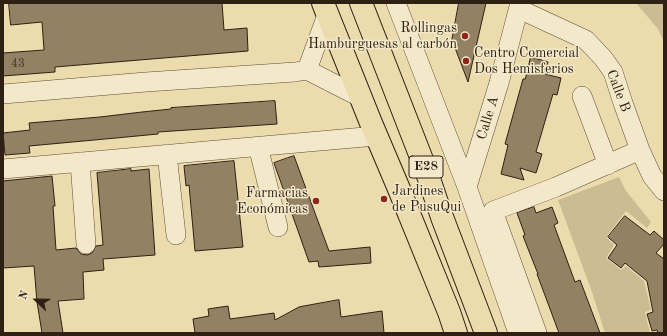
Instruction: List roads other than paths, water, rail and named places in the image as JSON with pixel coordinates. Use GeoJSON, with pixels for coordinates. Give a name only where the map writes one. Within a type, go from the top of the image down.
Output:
{"type":"FeatureCollection","features":[{"type":"Feature","properties":{"kind":"main road","name":"E28"},"geometry":{"type":"LineString","coordinates":[[361,3],[426,170],[442,217],[486,333]]}},
{"type":"Feature","properties":{"kind":"main road","name":"E28"},"geometry":{"type":"LineString","coordinates":[[325,9],[449,312],[456,333]]}},
{"type":"Feature","properties":{"kind":"street"},"geometry":{"type":"LineString","coordinates":[[396,3],[467,187],[518,333]]}},
{"type":"Feature","properties":{"kind":"street","name":"Calle A"},"geometry":{"type":"LineString","coordinates":[[467,187],[499,83],[519,6]]}},
{"type":"Feature","properties":{"kind":"street","name":"Calle B"},"geometry":{"type":"LineString","coordinates":[[519,6],[586,40],[595,49],[613,72],[640,150],[652,176],[664,191]]}},
{"type":"Feature","properties":{"kind":"street"},"geometry":{"type":"LineString","coordinates":[[307,70],[325,9]]}},
{"type":"Feature","properties":{"kind":"street"},"geometry":{"type":"LineString","coordinates":[[3,94],[307,70],[362,98]]}},
{"type":"Feature","properties":{"kind":"street"},"geometry":{"type":"LineString","coordinates":[[582,96],[608,165]]}},
{"type":"Feature","properties":{"kind":"street"},"geometry":{"type":"LineString","coordinates":[[3,169],[376,136]]}},
{"type":"Feature","properties":{"kind":"street"},"geometry":{"type":"LineString","coordinates":[[258,146],[278,227]]}},
{"type":"Feature","properties":{"kind":"street"},"geometry":{"type":"LineString","coordinates":[[537,333],[493,211],[556,187],[640,150]]}},
{"type":"Feature","properties":{"kind":"street"},"geometry":{"type":"LineString","coordinates":[[167,154],[176,235]]}},
{"type":"Feature","properties":{"kind":"street"},"geometry":{"type":"LineString","coordinates":[[80,162],[86,244]]}},
{"type":"Feature","properties":{"kind":"place","name":"Rollingas Hamburguesas al carbón"},"geometry":{"type":"Point","coordinates":[465,36]}},
{"type":"Feature","properties":{"kind":"place","name":"Centro Comercial Dos Hemisferios"},"geometry":{"type":"Point","coordinates":[466,61]}},
{"type":"Feature","properties":{"kind":"place","name":"Jardines de PusuQui"},"geometry":{"type":"Point","coordinates":[384,199]}},
{"type":"Feature","properties":{"kind":"place","name":"Farmacias Económicas"},"geometry":{"type":"Point","coordinates":[316,201]}}]}
